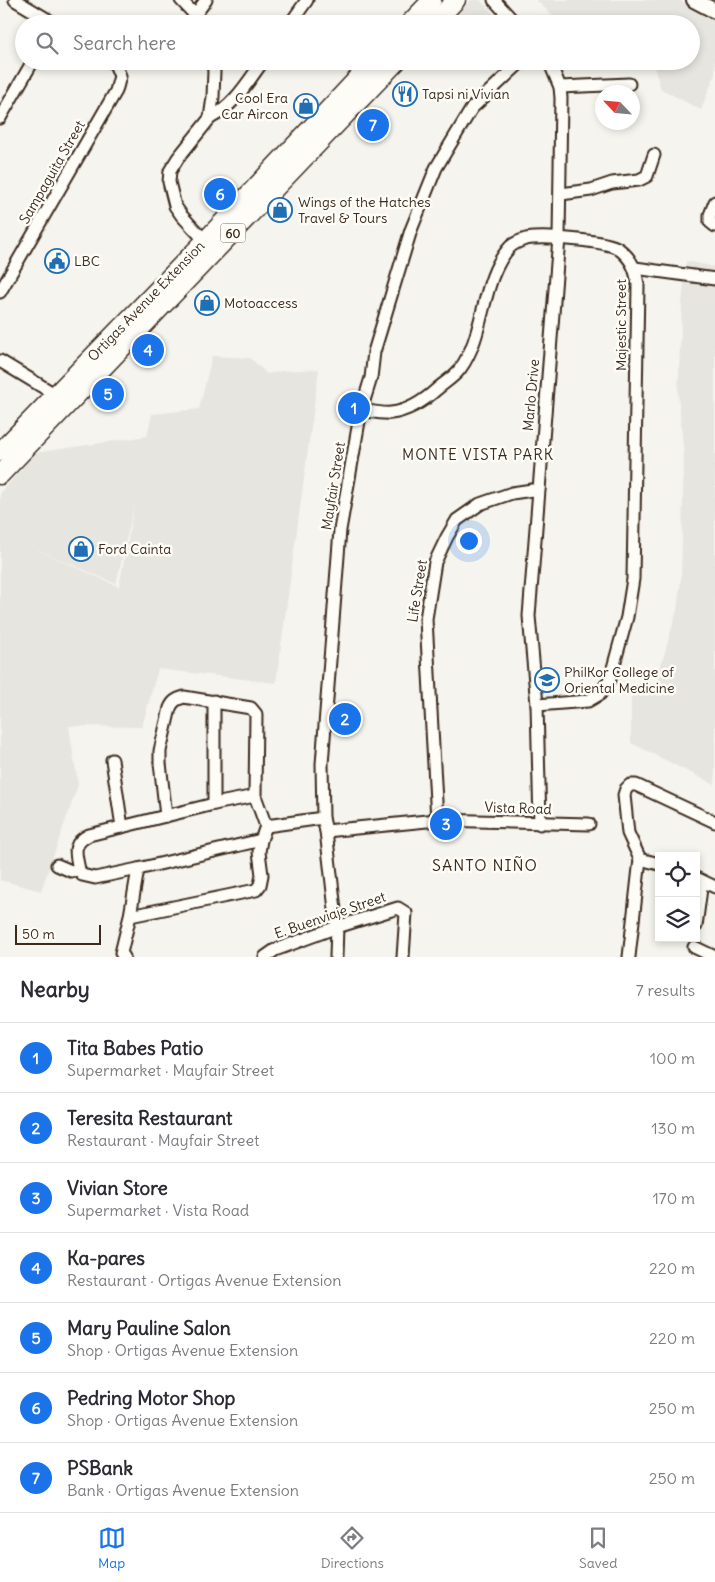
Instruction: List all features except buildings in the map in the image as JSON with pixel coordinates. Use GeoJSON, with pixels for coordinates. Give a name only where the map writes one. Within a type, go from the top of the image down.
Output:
{"type":"FeatureCollection","features":[{"type":"Feature","properties":{"kind":"main road"},"geometry":{"type":"LineString","coordinates":[[418,15],[432,0]]}},
{"type":"Feature","properties":{"kind":"main road"},"geometry":{"type":"LineString","coordinates":[[442,15],[456,0]]}},
{"type":"Feature","properties":{"kind":"main road","name":"Ortigas Avenue Extension"},"geometry":{"type":"LineString","coordinates":[[0,475],[62,399],[210,246],[373,70]]}},
{"type":"Feature","properties":{"kind":"main road","name":"Ortigas Avenue Extension"},"geometry":{"type":"LineString","coordinates":[[0,452],[62,399]]}},
{"type":"Feature","properties":{"kind":"street"},"geometry":{"type":"LineString","coordinates":[[15,0],[40,15]]}},
{"type":"Feature","properties":{"kind":"street"},"geometry":{"type":"LineString","coordinates":[[181,0],[194,15]]}},
{"type":"Feature","properties":{"kind":"street"},"geometry":{"type":"LineString","coordinates":[[199,15],[206,0]]}},
{"type":"Feature","properties":{"kind":"street"},"geometry":{"type":"LineString","coordinates":[[296,15],[307,0]]}},
{"type":"Feature","properties":{"kind":"street"},"geometry":{"type":"LineString","coordinates":[[494,0],[508,15]]}},
{"type":"Feature","properties":{"kind":"street"},"geometry":{"type":"LineString","coordinates":[[694,0],[715,11]]}},
{"type":"Feature","properties":{"kind":"street"},"geometry":{"type":"LineString","coordinates":[[0,118],[28,70]]}},
{"type":"Feature","properties":{"kind":"street","name":"Sampaguita Street"},"geometry":{"type":"LineString","coordinates":[[0,292],[116,91],[120,76],[116,70]]}},
{"type":"Feature","properties":{"kind":"street"},"geometry":{"type":"LineString","coordinates":[[210,118],[214,70]]}},
{"type":"Feature","properties":{"kind":"street"},"geometry":{"type":"LineString","coordinates":[[210,246],[178,212],[169,182],[170,171],[210,118],[227,108],[256,70]]}},
{"type":"Feature","properties":{"kind":"street","name":"Mayfair Street"},"geometry":{"type":"LineString","coordinates":[[336,957],[337,927],[323,818],[322,764],[340,530],[361,410],[370,378],[374,352],[411,230],[436,168],[472,108],[512,70]]}},
{"type":"Feature","properties":{"kind":"street","name":"Marlo Drive"},"geometry":{"type":"LineString","coordinates":[[540,824],[537,705],[529,616],[561,194],[561,98],[560,87],[553,70]]}},
{"type":"Feature","properties":{"kind":"street"},"geometry":{"type":"LineString","coordinates":[[560,87],[629,84]]}},
{"type":"Feature","properties":{"kind":"street"},"geometry":{"type":"LineString","coordinates":[[561,194],[591,190],[612,183],[639,180],[647,176],[654,155]]}},
{"type":"Feature","properties":{"kind":"street"},"geometry":{"type":"LineString","coordinates":[[715,202],[710,216],[710,222],[715,226]]}},
{"type":"Feature","properties":{"kind":"street","name":"Majestic Street"},"geometry":{"type":"LineString","coordinates":[[361,410],[391,413],[417,404],[460,370],[475,341],[495,272],[511,246],[525,239],[559,238],[611,245],[619,249],[635,268],[638,285],[633,579],[627,617],[610,679],[600,694],[588,701],[537,705]]}},
{"type":"Feature","properties":{"kind":"street"},"geometry":{"type":"LineString","coordinates":[[635,268],[715,280]]}},
{"type":"Feature","properties":{"kind":"street"},"geometry":{"type":"LineString","coordinates":[[0,361],[62,399]]}},
{"type":"Feature","properties":{"kind":"street","name":"Life Street"},"geometry":{"type":"LineString","coordinates":[[437,820],[426,619],[435,562],[457,520],[480,504],[512,493],[539,489]]}},
{"type":"Feature","properties":{"kind":"street"},"geometry":{"type":"LineString","coordinates":[[130,916],[256,890],[260,884],[262,875],[259,852],[266,826],[255,796],[256,714],[250,708],[184,697],[172,702],[160,752],[166,816]]}},
{"type":"Feature","properties":{"kind":"street"},"geometry":{"type":"LineString","coordinates":[[214,701],[214,804]]}},
{"type":"Feature","properties":{"kind":"street"},"geometry":{"type":"LineString","coordinates":[[112,760],[122,827]]}},
{"type":"Feature","properties":{"kind":"street"},"geometry":{"type":"LineString","coordinates":[[630,957],[640,859],[628,833],[624,795],[630,784],[636,785],[715,822]]}},
{"type":"Feature","properties":{"kind":"street"},"geometry":{"type":"LineString","coordinates":[[255,796],[214,804],[89,835],[79,840],[75,848],[79,870],[82,875],[94,878],[138,870],[261,840]]}},
{"type":"Feature","properties":{"kind":"street"},"geometry":{"type":"LineString","coordinates":[[266,826],[323,818]]}},
{"type":"Feature","properties":{"kind":"street","name":"Vista Road"},"geometry":{"type":"LineString","coordinates":[[326,832],[437,820],[589,824]]}},
{"type":"Feature","properties":{"kind":"street"},"geometry":{"type":"LineString","coordinates":[[640,859],[655,863]]}},
{"type":"Feature","properties":{"kind":"street"},"geometry":{"type":"LineString","coordinates":[[57,865],[71,871],[79,870]]}},
{"type":"Feature","properties":{"kind":"street"},"geometry":{"type":"LineString","coordinates":[[124,957],[121,953],[138,870]]}},
{"type":"Feature","properties":{"kind":"street"},"geometry":{"type":"LineString","coordinates":[[700,880],[715,887]]}},
{"type":"Feature","properties":{"kind":"street","name":"E. Buenviaje Street"},"geometry":{"type":"LineString","coordinates":[[265,957],[275,950],[337,927],[398,908],[406,913],[403,957]]}},
{"type":"Feature","properties":{"kind":"street"},"geometry":{"type":"LineString","coordinates":[[694,947],[715,957]]}},
{"type":"Feature","properties":{"kind":"shaded area"},"geometry":{"type":"Polygon","coordinates":[[[471,0],[480,0],[495,15],[457,15],[471,0]]]}},
{"type":"Feature","properties":{"kind":"shaded area"},"geometry":{"type":"Polygon","coordinates":[[[536,0],[679,0],[715,18],[715,74],[701,110],[661,89],[655,70],[700,70],[700,15],[552,15],[536,0]]]}},
{"type":"Feature","properties":{"kind":"shaded area"},"geometry":{"type":"Polygon","coordinates":[[[686,261],[715,267],[715,785],[631,743],[631,689],[655,686],[677,610],[681,578],[684,457],[678,393],[686,261]]]}},
{"type":"Feature","properties":{"kind":"shaded area"},"geometry":{"type":"Polygon","coordinates":[[[212,356],[250,358],[267,374],[281,371],[319,369],[276,683],[158,669],[142,727],[69,726],[78,785],[41,891],[0,880],[0,494],[35,453],[147,436],[152,414],[199,409],[212,356]],[[135,502],[116,584],[27,545],[119,587],[135,502]]]}},
{"type":"Feature","properties":{"kind":"place","name":"Tapsi ni Vivian"},"geometry":{"type":"Point","coordinates":[405,94]}},
{"type":"Feature","properties":{"kind":"place","name":"Cool Era Car Aircon"},"geometry":{"type":"Point","coordinates":[306,106]}},
{"type":"Feature","properties":{"kind":"place","name":"PSBank"},"geometry":{"type":"Point","coordinates":[373,125]}},
{"type":"Feature","properties":{"kind":"place","name":"Pedring Motor Shop"},"geometry":{"type":"Point","coordinates":[220,194]}},
{"type":"Feature","properties":{"kind":"place","name":"Wings of the Hatches Travel & Tours"},"geometry":{"type":"Point","coordinates":[280,210]}},
{"type":"Feature","properties":{"kind":"place","name":"LBC"},"geometry":{"type":"Point","coordinates":[57,261]}},
{"type":"Feature","properties":{"kind":"place","name":"Motoaccess"},"geometry":{"type":"Point","coordinates":[207,303]}},
{"type":"Feature","properties":{"kind":"place","name":"Ka-pares"},"geometry":{"type":"Point","coordinates":[148,350]}},
{"type":"Feature","properties":{"kind":"place","name":"Mary Pauline Salon"},"geometry":{"type":"Point","coordinates":[108,394]}},
{"type":"Feature","properties":{"kind":"place","name":"Tita Babes Patio"},"geometry":{"type":"Point","coordinates":[354,408]}},
{"type":"Feature","properties":{"kind":"place","name":"Ford Cainta"},"geometry":{"type":"Point","coordinates":[81,549]}},
{"type":"Feature","properties":{"kind":"place","name":"PhilKor College of Oriental Medicine"},"geometry":{"type":"Point","coordinates":[547,680]}},
{"type":"Feature","properties":{"kind":"place","name":"Teresita Restaurant"},"geometry":{"type":"Point","coordinates":[345,719]}},
{"type":"Feature","properties":{"kind":"place","name":"Vivian Store"},"geometry":{"type":"Point","coordinates":[446,824]}},
{"type":"Feature","properties":{"kind":"district","name":"MONTE VISTA PARK"},"geometry":{"type":"Point","coordinates":[478,454]}},
{"type":"Feature","properties":{"kind":"district","name":"SANTO NIÑO"},"geometry":{"type":"Point","coordinates":[485,865]}}]}
